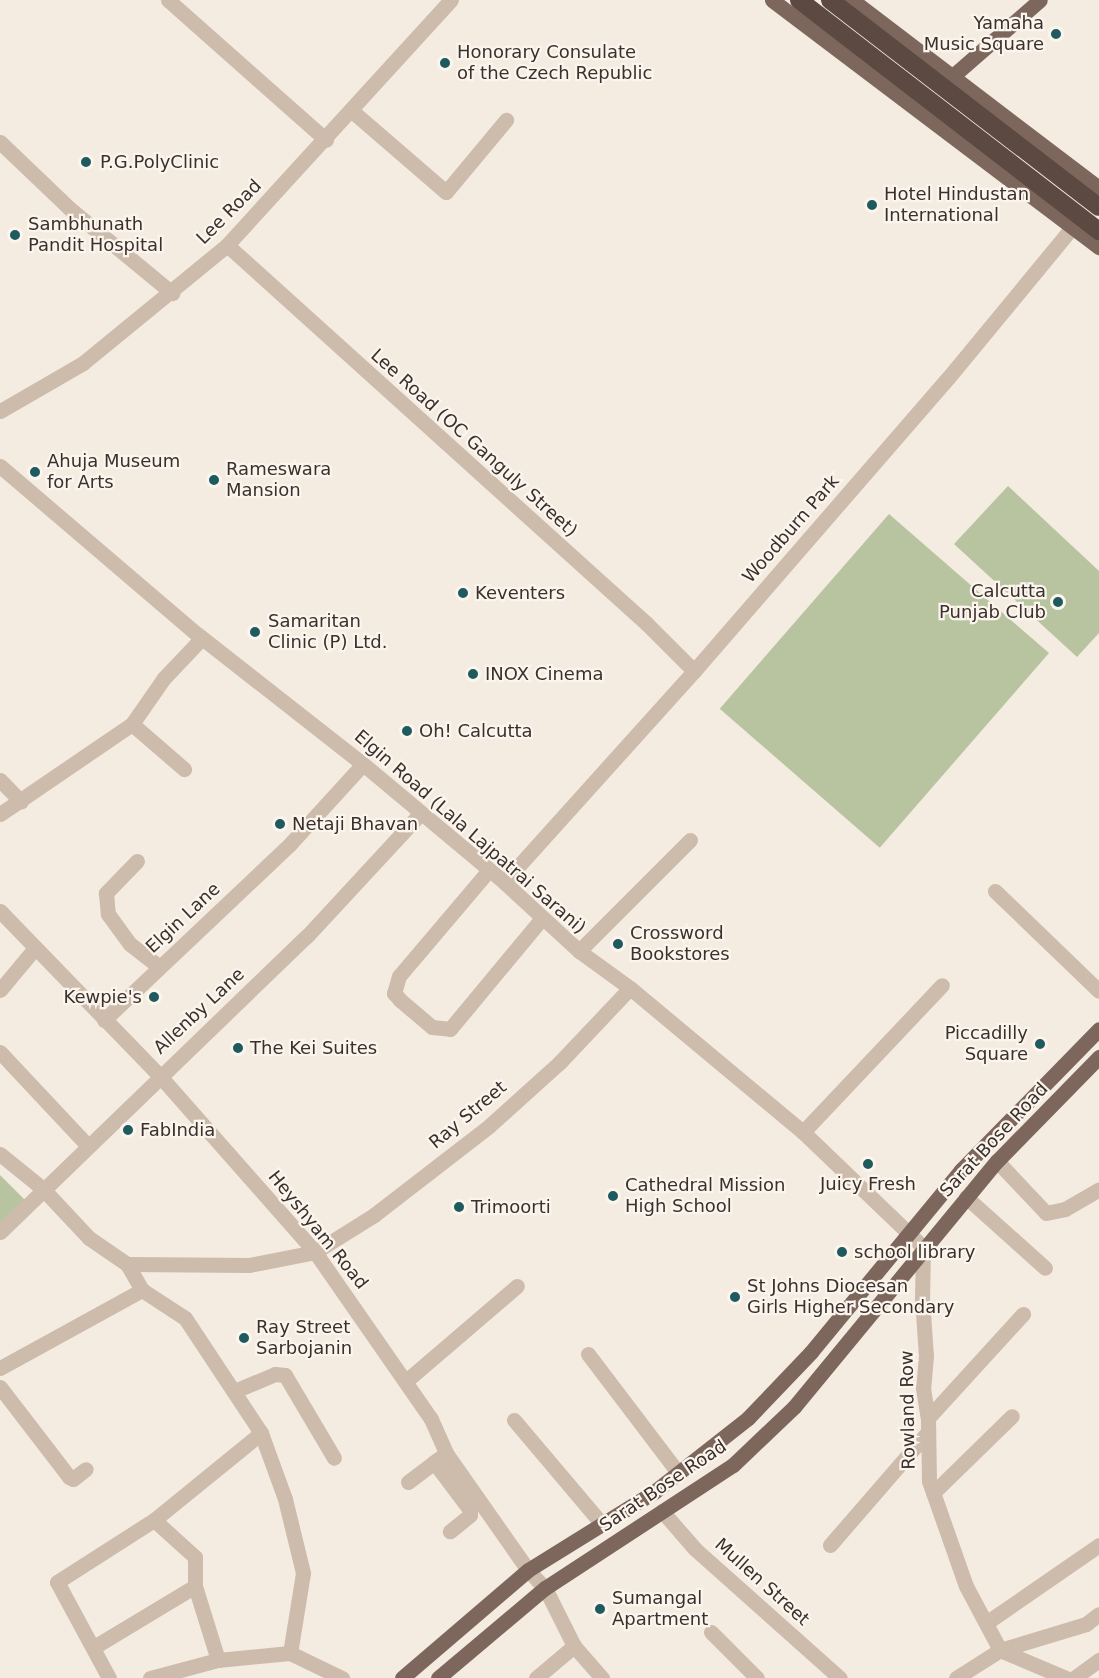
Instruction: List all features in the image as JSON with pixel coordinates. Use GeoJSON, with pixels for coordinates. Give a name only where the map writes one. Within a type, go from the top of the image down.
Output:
{"type":"FeatureCollection","features":[{"type":"Feature","properties":{"kind":"highway"},"geometry":{"type":"LineString","coordinates":[[799,0],[1099,231]]}},
{"type":"Feature","properties":{"kind":"highway"},"geometry":{"type":"LineString","coordinates":[[830,0],[1099,207]]}},
{"type":"Feature","properties":{"kind":"main road"},"geometry":{"type":"LineString","coordinates":[[772,0],[1099,247]]}},
{"type":"Feature","properties":{"kind":"main road"},"geometry":{"type":"LineString","coordinates":[[852,0],[1099,188]]}},
{"type":"Feature","properties":{"kind":"main road"},"geometry":{"type":"LineString","coordinates":[[921,111],[952,75],[1034,2]]}},
{"type":"Feature","properties":{"kind":"main road"},"geometry":{"type":"LineString","coordinates":[[402,1678],[528,1570],[680,1474],[748,1418],[811,1352],[961,1170],[1099,1029]]}},
{"type":"Feature","properties":{"kind":"main road","name":"Sarat Bose Road"},"geometry":{"type":"LineString","coordinates":[[438,1678],[545,1588],[733,1465],[794,1407],[923,1247],[997,1161],[1099,1057]]}},
{"type":"Feature","properties":{"kind":"street"},"geometry":{"type":"LineString","coordinates":[[168,0],[326,140]]}},
{"type":"Feature","properties":{"kind":"street","name":"Lee Road"},"geometry":{"type":"LineString","coordinates":[[0,411],[83,363],[227,245],[326,140],[451,0]]}},
{"type":"Feature","properties":{"kind":"street"},"geometry":{"type":"LineString","coordinates":[[352,111],[446,192],[507,120]]}},
{"type":"Feature","properties":{"kind":"street"},"geometry":{"type":"LineString","coordinates":[[0,142],[69,207],[172,292]]}},
{"type":"Feature","properties":{"kind":"street","name":"Woodburn Park"},"geometry":{"type":"LineString","coordinates":[[504,882],[694,671],[948,378],[1099,195]]}},
{"type":"Feature","properties":{"kind":"street","name":"Lee Road (OC Ganguly Street)"},"geometry":{"type":"LineString","coordinates":[[227,245],[647,624],[694,671]]}},
{"type":"Feature","properties":{"kind":"street","name":"Elgin Road (Lala Lajpatrai Sarani)"},"geometry":{"type":"LineString","coordinates":[[0,466],[202,638],[363,764],[504,882],[579,951],[630,988],[803,1132],[909,1233]]}},
{"type":"Feature","properties":{"kind":"street"},"geometry":{"type":"LineString","coordinates":[[0,814],[21,802],[132,724],[164,678],[202,638]]}},
{"type":"Feature","properties":{"kind":"street"},"geometry":{"type":"LineString","coordinates":[[132,724],[184,769]]}},
{"type":"Feature","properties":{"kind":"street","name":"Elgin Lane"},"geometry":{"type":"LineString","coordinates":[[104,1020],[290,844],[363,764]]}},
{"type":"Feature","properties":{"kind":"street"},"geometry":{"type":"LineString","coordinates":[[0,780],[21,802]]}},
{"type":"Feature","properties":{"kind":"street","name":"Allenby Lane"},"geometry":{"type":"LineString","coordinates":[[0,1232],[159,1075],[307,936],[420,814]]}},
{"type":"Feature","properties":{"kind":"street"},"geometry":{"type":"LineString","coordinates":[[579,951],[690,840]]}},
{"type":"Feature","properties":{"kind":"street"},"geometry":{"type":"LineString","coordinates":[[137,861],[106,893],[108,914],[130,944],[159,967]]}},
{"type":"Feature","properties":{"kind":"street"},"geometry":{"type":"LineString","coordinates":[[489,870],[399,976],[394,993],[400,1000],[432,1027],[440,1031],[450,1029],[542,918]]}},
{"type":"Feature","properties":{"kind":"street"},"geometry":{"type":"LineString","coordinates":[[994,891],[1099,991]]}},
{"type":"Feature","properties":{"kind":"street","name":"Heyshyam Road"},"geometry":{"type":"LineString","coordinates":[[0,911],[159,1075],[315,1252],[431,1419],[440,1458],[475,1506],[545,1588],[574,1646],[602,1678]]}},
{"type":"Feature","properties":{"kind":"street"},"geometry":{"type":"LineString","coordinates":[[0,990],[35,948]]}},
{"type":"Feature","properties":{"kind":"street"},"geometry":{"type":"LineString","coordinates":[[803,1132],[942,985]]}},
{"type":"Feature","properties":{"kind":"street","name":"Ray Street"},"geometry":{"type":"LineString","coordinates":[[315,1252],[374,1215],[489,1126],[560,1062],[630,988]]}},
{"type":"Feature","properties":{"kind":"street"},"geometry":{"type":"LineString","coordinates":[[0,1052],[87,1145]]}},
{"type":"Feature","properties":{"kind":"street"},"geometry":{"type":"LineString","coordinates":[[0,1154],[43,1189],[89,1238],[127,1264],[142,1290],[185,1318],[237,1390],[261,1433],[285,1499],[303,1573],[290,1653]]}},
{"type":"Feature","properties":{"kind":"street"},"geometry":{"type":"LineString","coordinates":[[997,1161],[1046,1213],[1065,1209],[1099,1189]]}},
{"type":"Feature","properties":{"kind":"street"},"geometry":{"type":"LineString","coordinates":[[966,1197],[1045,1268]]}},
{"type":"Feature","properties":{"kind":"street"},"geometry":{"type":"LineString","coordinates":[[909,1233],[923,1247]]}},
{"type":"Feature","properties":{"kind":"street","name":"Rowland Row"},"geometry":{"type":"LineString","coordinates":[[923,1247],[926,1356],[923,1388],[928,1425],[929,1481],[966,1586],[1000,1650]]}},
{"type":"Feature","properties":{"kind":"street"},"geometry":{"type":"LineString","coordinates":[[127,1264],[249,1265],[315,1252]]}},
{"type":"Feature","properties":{"kind":"street"},"geometry":{"type":"LineString","coordinates":[[406,1381],[517,1286]]}},
{"type":"Feature","properties":{"kind":"street"},"geometry":{"type":"LineString","coordinates":[[0,1368],[142,1290]]}},
{"type":"Feature","properties":{"kind":"street"},"geometry":{"type":"LineString","coordinates":[[830,1545],[1023,1314]]}},
{"type":"Feature","properties":{"kind":"street"},"geometry":{"type":"LineString","coordinates":[[588,1354],[680,1474]]}},
{"type":"Feature","properties":{"kind":"street"},"geometry":{"type":"LineString","coordinates":[[237,1390],[275,1374],[285,1375],[334,1458]]}},
{"type":"Feature","properties":{"kind":"street"},"geometry":{"type":"LineString","coordinates":[[0,1387],[69,1477],[73,1479],[86,1469]]}},
{"type":"Feature","properties":{"kind":"street"},"geometry":{"type":"LineString","coordinates":[[933,1493],[1012,1416]]}},
{"type":"Feature","properties":{"kind":"street"},"geometry":{"type":"LineString","coordinates":[[514,1420],[602,1524]]}},
{"type":"Feature","properties":{"kind":"street"},"geometry":{"type":"LineString","coordinates":[[109,1678],[57,1582],[154,1520],[261,1433]]}},
{"type":"Feature","properties":{"kind":"street"},"geometry":{"type":"LineString","coordinates":[[408,1482],[440,1458]]}},
{"type":"Feature","properties":{"kind":"street"},"geometry":{"type":"LineString","coordinates":[[450,1531],[470,1515],[475,1506]]}},
{"type":"Feature","properties":{"kind":"street","name":"Mullen Street"},"geometry":{"type":"LineString","coordinates":[[662,1511],[695,1549],[840,1678]]}},
{"type":"Feature","properties":{"kind":"street"},"geometry":{"type":"LineString","coordinates":[[154,1520],[195,1557],[195,1586],[218,1660]]}},
{"type":"Feature","properties":{"kind":"street"},"geometry":{"type":"LineString","coordinates":[[986,1623],[1099,1545]]}},
{"type":"Feature","properties":{"kind":"street"},"geometry":{"type":"LineString","coordinates":[[94,1647],[195,1586]]}},
{"type":"Feature","properties":{"kind":"street"},"geometry":{"type":"LineString","coordinates":[[956,1678],[1000,1650],[1086,1624],[1099,1614]]}},
{"type":"Feature","properties":{"kind":"street"},"geometry":{"type":"LineString","coordinates":[[711,1632],[757,1678]]}},
{"type":"Feature","properties":{"kind":"street"},"geometry":{"type":"LineString","coordinates":[[536,1678],[574,1646]]}},
{"type":"Feature","properties":{"kind":"street"},"geometry":{"type":"LineString","coordinates":[[1000,1650],[1066,1678]]}},
{"type":"Feature","properties":{"kind":"street"},"geometry":{"type":"LineString","coordinates":[[150,1678],[192,1673],[218,1660],[290,1653],[342,1678]]}},
{"type":"Feature","properties":{"kind":"street"},"geometry":{"type":"LineString","coordinates":[[1074,1678],[1099,1660]]}},
{"type":"Feature","properties":{"kind":"green space","name":"Calcutta Punjab Club"},"geometry":{"type":"Polygon","coordinates":[[[1008,486],[1099,571],[1099,633],[1077,657],[954,544],[1008,486]]]}},
{"type":"Feature","properties":{"kind":"green space"},"geometry":{"type":"Polygon","coordinates":[[[889,514],[1049,653],[880,848],[720,709],[889,514]]]}},
{"type":"Feature","properties":{"kind":"green space"},"geometry":{"type":"Polygon","coordinates":[[[0,1175],[25,1200],[0,1226],[0,1175]]]}},
{"type":"Feature","properties":{"kind":"place","name":"Yamaha Music Square"},"geometry":{"type":"Point","coordinates":[1056,34]}},
{"type":"Feature","properties":{"kind":"place","name":"Honorary Consulate of the Czech Republic"},"geometry":{"type":"Point","coordinates":[445,63]}},
{"type":"Feature","properties":{"kind":"place","name":"P.G.PolyClinic"},"geometry":{"type":"Point","coordinates":[86,162]}},
{"type":"Feature","properties":{"kind":"place","name":"Hotel Hindustan International"},"geometry":{"type":"Point","coordinates":[872,205]}},
{"type":"Feature","properties":{"kind":"place","name":"Sambhunath Pandit Hospital"},"geometry":{"type":"Point","coordinates":[15,235]}},
{"type":"Feature","properties":{"kind":"place","name":"Ahuja Museum for Arts"},"geometry":{"type":"Point","coordinates":[35,472]}},
{"type":"Feature","properties":{"kind":"place","name":"Rameswara Mansion"},"geometry":{"type":"Point","coordinates":[214,480]}},
{"type":"Feature","properties":{"kind":"place","name":"Keventers"},"geometry":{"type":"Point","coordinates":[463,593]}},
{"type":"Feature","properties":{"kind":"place","name":"Calcutta Punjab Club"},"geometry":{"type":"Point","coordinates":[1058,602]}},
{"type":"Feature","properties":{"kind":"place","name":"Samaritan Clinic (P) Ltd."},"geometry":{"type":"Point","coordinates":[255,632]}},
{"type":"Feature","properties":{"kind":"place","name":"INOX Cinema"},"geometry":{"type":"Point","coordinates":[473,674]}},
{"type":"Feature","properties":{"kind":"place","name":"Oh! Calcutta"},"geometry":{"type":"Point","coordinates":[407,731]}},
{"type":"Feature","properties":{"kind":"place","name":"Netaji Bhavan"},"geometry":{"type":"Point","coordinates":[280,824]}},
{"type":"Feature","properties":{"kind":"place","name":"Crossword Bookstores"},"geometry":{"type":"Point","coordinates":[618,944]}},
{"type":"Feature","properties":{"kind":"place","name":"Kewpie's"},"geometry":{"type":"Point","coordinates":[154,997]}},
{"type":"Feature","properties":{"kind":"place","name":"Piccadilly Square"},"geometry":{"type":"Point","coordinates":[1040,1044]}},
{"type":"Feature","properties":{"kind":"place","name":"The Kei Suites"},"geometry":{"type":"Point","coordinates":[238,1048]}},
{"type":"Feature","properties":{"kind":"place","name":"FabIndia"},"geometry":{"type":"Point","coordinates":[128,1130]}},
{"type":"Feature","properties":{"kind":"place","name":"Juicy Fresh"},"geometry":{"type":"Point","coordinates":[868,1164]}},
{"type":"Feature","properties":{"kind":"place","name":"Cathedral Mission High School"},"geometry":{"type":"Point","coordinates":[613,1196]}},
{"type":"Feature","properties":{"kind":"place","name":"Trimoorti"},"geometry":{"type":"Point","coordinates":[459,1207]}},
{"type":"Feature","properties":{"kind":"place","name":"school library"},"geometry":{"type":"Point","coordinates":[842,1252]}},
{"type":"Feature","properties":{"kind":"place","name":"St Johns Diocesan Girls Higher Secondary"},"geometry":{"type":"Point","coordinates":[735,1297]}},
{"type":"Feature","properties":{"kind":"place","name":"Ray Street Sarbojanin"},"geometry":{"type":"Point","coordinates":[244,1338]}},
{"type":"Feature","properties":{"kind":"place","name":"Sumangal Apartment"},"geometry":{"type":"Point","coordinates":[600,1609]}}]}
